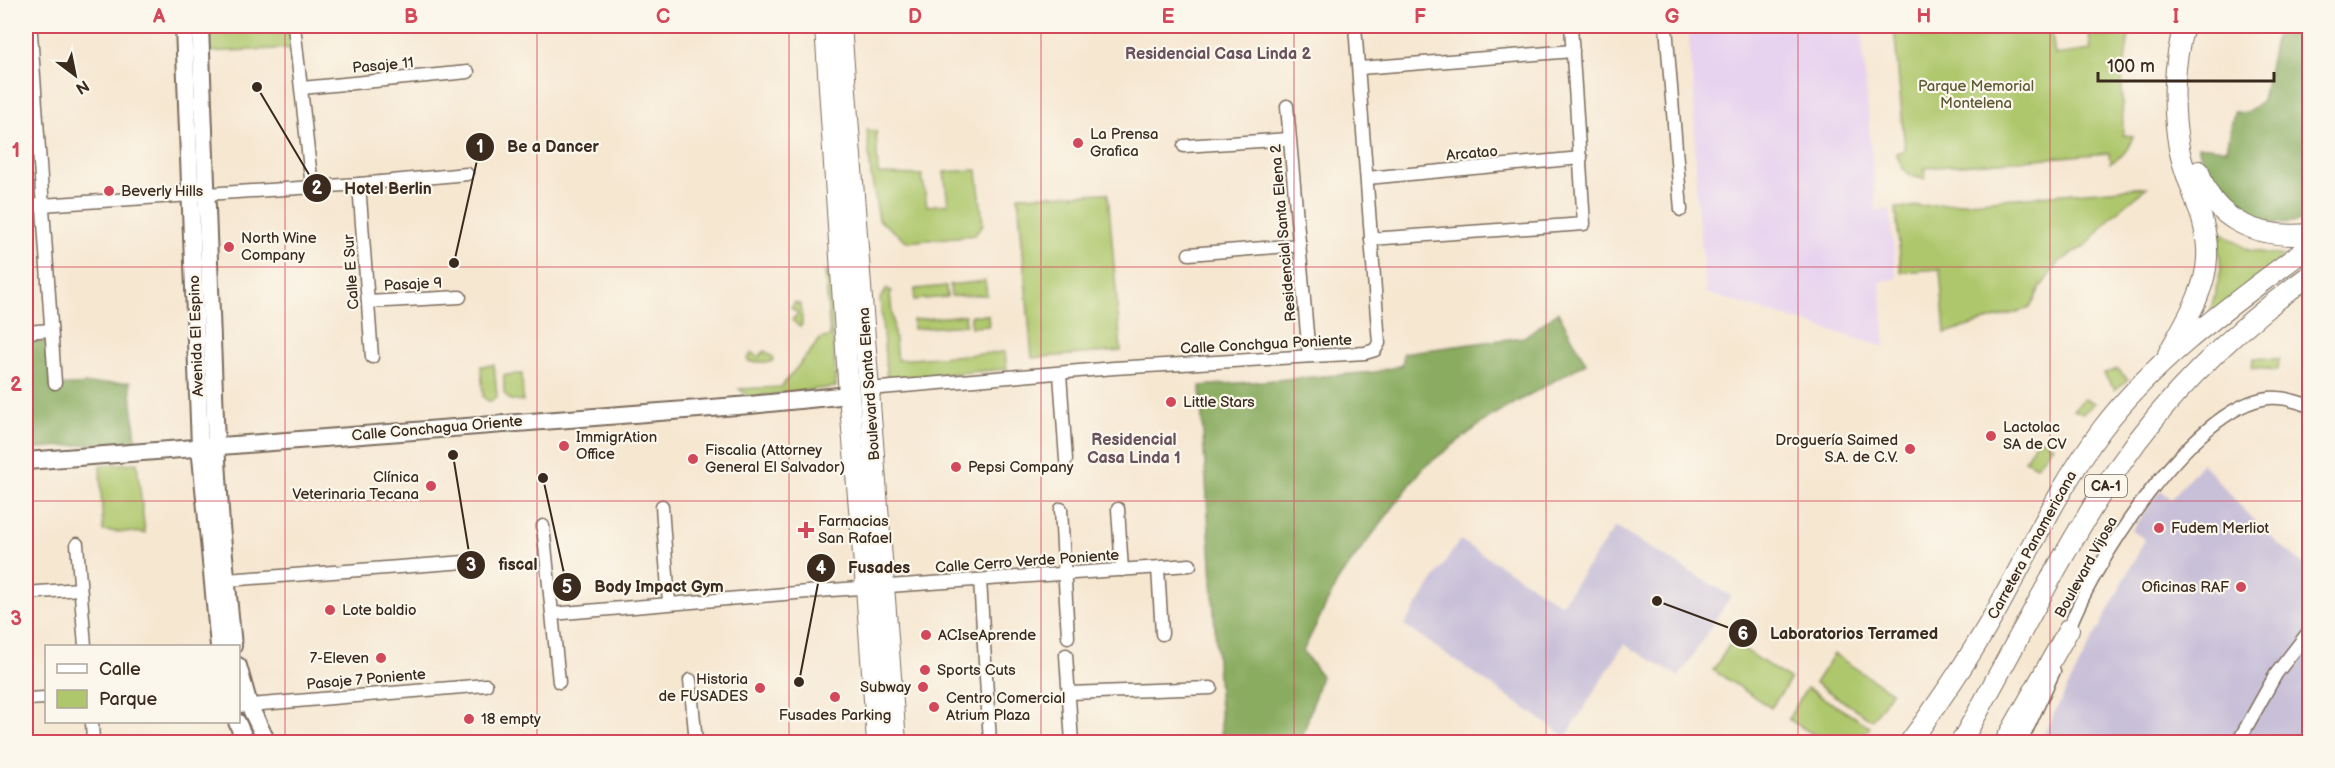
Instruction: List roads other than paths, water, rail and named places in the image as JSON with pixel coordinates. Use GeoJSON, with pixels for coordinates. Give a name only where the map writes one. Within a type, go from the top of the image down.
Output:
{"type":"FeatureCollection","features":[{"type":"Feature","properties":{"kind":"main road","name":"Avenida El Espino"},"geometry":{"type":"LineString","coordinates":[[184,26],[200,195]]}},
{"type":"Feature","properties":{"kind":"main road","name":"Avenida El Espino"},"geometry":{"type":"LineString","coordinates":[[200,26],[200,195],[208,445],[219,645]]}},
{"type":"Feature","properties":{"kind":"main road","name":"Boulevard Santa Elena"},"geometry":{"type":"LineString","coordinates":[[825,26],[849,395],[896,742]]}},
{"type":"Feature","properties":{"kind":"main road","name":"Boulevard Santa Elena"},"geometry":{"type":"LineString","coordinates":[[841,26],[876,477],[877,742]]}},
{"type":"Feature","properties":{"kind":"main road"},"geometry":{"type":"LineString","coordinates":[[2164,363],[2204,276],[2207,245],[2209,209],[2179,149],[2175,100],[2177,55],[2184,26]]}},
{"type":"Feature","properties":{"kind":"main road"},"geometry":{"type":"LineString","coordinates":[[2195,26],[2188,58],[2188,111],[2196,182]]}},
{"type":"Feature","properties":{"kind":"main road"},"geometry":{"type":"LineString","coordinates":[[2209,209],[2248,228],[2281,235],[2310,234]]}},
{"type":"Feature","properties":{"kind":"main road","name":"Carretera Panamericana"},"geometry":{"type":"LineString","coordinates":[[1910,742],[1977,644],[2071,472],[2103,427],[2164,363],[2212,321],[2310,246]]}},
{"type":"Feature","properties":{"kind":"main road","name":"CA-1"},"geometry":{"type":"LineString","coordinates":[[1961,742],[2069,547],[2132,449],[2181,389],[2259,315],[2310,275]]}},
{"type":"Feature","properties":{"kind":"main road"},"geometry":{"type":"LineString","coordinates":[[845,313],[853,336],[855,380],[861,388],[869,389]]}},
{"type":"Feature","properties":{"kind":"main road"},"geometry":{"type":"LineString","coordinates":[[849,395],[854,397],[861,408],[866,458],[876,477]]}},
{"type":"Feature","properties":{"kind":"main road","name":"Calle Conchagua Oriente"},"geometry":{"type":"LineString","coordinates":[[26,461],[208,445],[750,405],[849,395]]}},
{"type":"Feature","properties":{"kind":"main road","name":"Avenida El Espino"},"geometry":{"type":"LineString","coordinates":[[208,445],[233,645]]}},
{"type":"Feature","properties":{"kind":"main road"},"geometry":{"type":"LineString","coordinates":[[2005,742],[2069,628]]}},
{"type":"Feature","properties":{"kind":"main road"},"geometry":{"type":"LineString","coordinates":[[240,679],[244,705],[267,742]]}},
{"type":"Feature","properties":{"kind":"main road"},"geometry":{"type":"LineString","coordinates":[[237,723],[246,742]]}},
{"type":"Feature","properties":{"kind":"street"},"geometry":{"type":"LineString","coordinates":[[294,26],[312,187]]}},
{"type":"Feature","properties":{"kind":"street","name":"Calle Conchgua Poniente"},"geometry":{"type":"LineString","coordinates":[[869,389],[1113,368],[1365,353],[1375,350],[1379,342],[1360,68],[1355,26]]}},
{"type":"Feature","properties":{"kind":"street"},"geometry":{"type":"LineString","coordinates":[[1371,239],[1584,224],[1571,26]]}},
{"type":"Feature","properties":{"kind":"street"},"geometry":{"type":"LineString","coordinates":[[1666,26],[1682,210]]}},
{"type":"Feature","properties":{"kind":"street"},"geometry":{"type":"LineString","coordinates":[[31,33],[30,87],[42,205],[55,383]]}},
{"type":"Feature","properties":{"kind":"street"},"geometry":{"type":"LineString","coordinates":[[1360,68],[1573,51]]}},
{"type":"Feature","properties":{"kind":"street","name":"Pasaje 11"},"geometry":{"type":"LineString","coordinates":[[302,88],[468,72]]}},
{"type":"Feature","properties":{"kind":"street","name":"Residencial Santa Elena 2"},"geometry":{"type":"LineString","coordinates":[[1287,106],[1310,356]]}},
{"type":"Feature","properties":{"kind":"street"},"geometry":{"type":"LineString","coordinates":[[1184,146],[1289,139]]}},
{"type":"Feature","properties":{"kind":"street","name":"Arcatao"},"geometry":{"type":"LineString","coordinates":[[1367,177],[1581,158]]}},
{"type":"Feature","properties":{"kind":"street"},"geometry":{"type":"LineString","coordinates":[[26,206],[359,184],[467,174]]}},
{"type":"Feature","properties":{"kind":"street","name":"Calle E Sur"},"geometry":{"type":"LineString","coordinates":[[359,184],[372,357]]}},
{"type":"Feature","properties":{"kind":"street"},"geometry":{"type":"LineString","coordinates":[[1189,254],[1300,245]]}},
{"type":"Feature","properties":{"kind":"street","name":"Pasaje 9"},"geometry":{"type":"LineString","coordinates":[[368,302],[460,297]]}},
{"type":"Feature","properties":{"kind":"street"},"geometry":{"type":"LineString","coordinates":[[26,332],[51,330]]}},
{"type":"Feature","properties":{"kind":"street"},"geometry":{"type":"LineString","coordinates":[[1060,374],[1066,460]]}},
{"type":"Feature","properties":{"kind":"street","name":"Boulevard Vijosa"},"geometry":{"type":"LineString","coordinates":[[2021,742],[2052,678],[2069,628],[2133,512],[2201,434],[2225,417],[2255,402],[2269,398],[2294,399],[2310,406]]}},
{"type":"Feature","properties":{"kind":"street"},"geometry":{"type":"LineString","coordinates":[[662,506],[669,603]]}},
{"type":"Feature","properties":{"kind":"street"},"geometry":{"type":"LineString","coordinates":[[1061,509],[1068,638]]}},
{"type":"Feature","properties":{"kind":"street"},"geometry":{"type":"LineString","coordinates":[[1118,509],[1122,570]]}},
{"type":"Feature","properties":{"kind":"street"},"geometry":{"type":"LineString","coordinates":[[543,526],[559,682]]}},
{"type":"Feature","properties":{"kind":"street"},"geometry":{"type":"LineString","coordinates":[[76,544],[85,645]]}},
{"type":"Feature","properties":{"kind":"street"},"geometry":{"type":"LineString","coordinates":[[226,579],[465,562]]}},
{"type":"Feature","properties":{"kind":"street","name":"Calle Cerro Verde Poniente"},"geometry":{"type":"LineString","coordinates":[[552,614],[876,587],[1190,565]]}},
{"type":"Feature","properties":{"kind":"street"},"geometry":{"type":"LineString","coordinates":[[1158,568],[1162,634]]}},
{"type":"Feature","properties":{"kind":"street"},"geometry":{"type":"LineString","coordinates":[[980,580],[990,742]]}},
{"type":"Feature","properties":{"kind":"street"},"geometry":{"type":"LineString","coordinates":[[26,593],[80,589]]}},
{"type":"Feature","properties":{"kind":"street"},"geometry":{"type":"LineString","coordinates":[[2238,742],[2276,674],[2310,630]]}},
{"type":"Feature","properties":{"kind":"street"},"geometry":{"type":"LineString","coordinates":[[1066,655],[1072,742]]}},
{"type":"Feature","properties":{"kind":"street"},"geometry":{"type":"LineString","coordinates":[[690,680],[696,742]]}},
{"type":"Feature","properties":{"kind":"street","name":"Pasaje 7 Poniente"},"geometry":{"type":"LineString","coordinates":[[244,705],[486,685]]}},
{"type":"Feature","properties":{"kind":"street"},"geometry":{"type":"LineString","coordinates":[[1069,693],[1211,688]]}},
{"type":"Feature","properties":{"kind":"street"},"geometry":{"type":"LineString","coordinates":[[26,699],[45,698]]}},
{"type":"Feature","properties":{"kind":"street"},"geometry":{"type":"LineString","coordinates":[[92,723],[93,742]]}},
{"type":"Feature","properties":{"kind":"place","name":"Hotel Berlin"},"geometry":{"type":"Point","coordinates":[257,87]}},
{"type":"Feature","properties":{"kind":"place","name":"La Prensa Grafica"},"geometry":{"type":"Point","coordinates":[1078,143]}},
{"type":"Feature","properties":{"kind":"place","name":"Beverly Hills"},"geometry":{"type":"Point","coordinates":[109,191]}},
{"type":"Feature","properties":{"kind":"place","name":"North Wine Company"},"geometry":{"type":"Point","coordinates":[229,247]}},
{"type":"Feature","properties":{"kind":"place","name":"Be a Dancer"},"geometry":{"type":"Point","coordinates":[454,263]}},
{"type":"Feature","properties":{"kind":"place","name":"Little Stars"},"geometry":{"type":"Point","coordinates":[1171,402]}},
{"type":"Feature","properties":{"kind":"place","name":"Lactolac SA de CV"},"geometry":{"type":"Point","coordinates":[1991,436]}},
{"type":"Feature","properties":{"kind":"place","name":"ImmigrAtion Office"},"geometry":{"type":"Point","coordinates":[564,446]}},
{"type":"Feature","properties":{"kind":"place","name":"Droguería Saimed S.A. de C.V."},"geometry":{"type":"Point","coordinates":[1910,449]}},
{"type":"Feature","properties":{"kind":"place","name":"fiscal"},"geometry":{"type":"Point","coordinates":[453,455]}},
{"type":"Feature","properties":{"kind":"place","name":"Fiscalia (Attorney General El Salvador)"},"geometry":{"type":"Point","coordinates":[693,459]}},
{"type":"Feature","properties":{"kind":"place","name":"Pepsi Company"},"geometry":{"type":"Point","coordinates":[956,467]}},
{"type":"Feature","properties":{"kind":"place","name":"Body Impact Gym"},"geometry":{"type":"Point","coordinates":[543,478]}},
{"type":"Feature","properties":{"kind":"place","name":"Clínica Veterinaria Tecana"},"geometry":{"type":"Point","coordinates":[431,486]}},
{"type":"Feature","properties":{"kind":"place","name":"Fudem Merliot"},"geometry":{"type":"Point","coordinates":[2159,528]}},
{"type":"Feature","properties":{"kind":"place","name":"Farmacias San Rafael"},"geometry":{"type":"Point","coordinates":[806,530]}},
{"type":"Feature","properties":{"kind":"place","name":"Oficinas RAF"},"geometry":{"type":"Point","coordinates":[2241,587]}},
{"type":"Feature","properties":{"kind":"place","name":"Laboratorios Terramed"},"geometry":{"type":"Point","coordinates":[1657,601]}},
{"type":"Feature","properties":{"kind":"place","name":"Lote baldio"},"geometry":{"type":"Point","coordinates":[330,610]}},
{"type":"Feature","properties":{"kind":"place","name":"ACIseAprende"},"geometry":{"type":"Point","coordinates":[926,635]}},
{"type":"Feature","properties":{"kind":"place","name":"7-Eleven"},"geometry":{"type":"Point","coordinates":[381,658]}},
{"type":"Feature","properties":{"kind":"place","name":"Sports Cuts"},"geometry":{"type":"Point","coordinates":[925,670]}},
{"type":"Feature","properties":{"kind":"place","name":"Fusades"},"geometry":{"type":"Point","coordinates":[799,682]}},
{"type":"Feature","properties":{"kind":"place","name":"Subway"},"geometry":{"type":"Point","coordinates":[923,687]}},
{"type":"Feature","properties":{"kind":"place","name":"Historia de FUSADES"},"geometry":{"type":"Point","coordinates":[760,688]}},
{"type":"Feature","properties":{"kind":"place","name":"Fusades Parking"},"geometry":{"type":"Point","coordinates":[835,697]}},
{"type":"Feature","properties":{"kind":"place","name":"Centro Comercial Atrium Plaza"},"geometry":{"type":"Point","coordinates":[934,707]}},
{"type":"Feature","properties":{"kind":"place","name":"18 empty"},"geometry":{"type":"Point","coordinates":[469,719]}},
{"type":"Feature","properties":{"kind":"district","name":"Residencial Casa Linda 2"},"geometry":{"type":"Point","coordinates":[1218,53]}},
{"type":"Feature","properties":{"kind":"district","name":"Residencial Casa Linda 1"},"geometry":{"type":"Point","coordinates":[1134,448]}},
{"type":"Feature","properties":{"kind":"park label","name":"Parque Memorial Montelena"},"geometry":{"type":"Point","coordinates":[1976,94]}}]}
